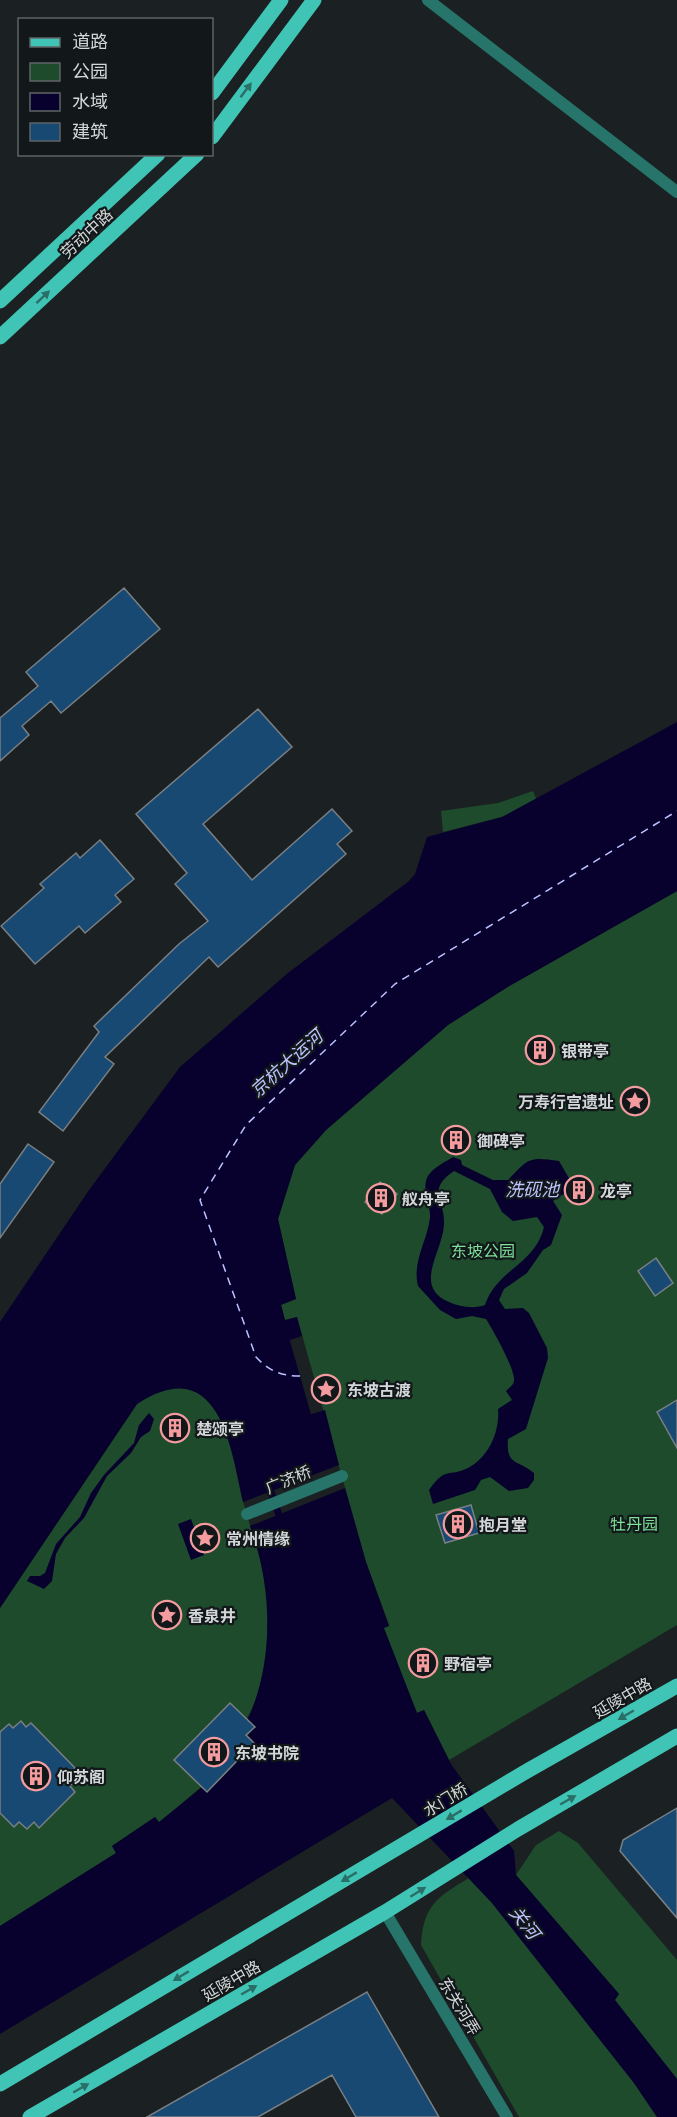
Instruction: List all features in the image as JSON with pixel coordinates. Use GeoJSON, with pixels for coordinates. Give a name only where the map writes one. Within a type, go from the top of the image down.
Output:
{"type":"FeatureCollection","features":[{"type":"Feature","properties":{"kind":"main road"},"geometry":{"type":"LineString","coordinates":[[213,92],[281,0]]}},
{"type":"Feature","properties":{"kind":"main road"},"geometry":{"type":"LineString","coordinates":[[213,136],[314,0]]}},
{"type":"Feature","properties":{"kind":"main road","name":"劳动中路"},"geometry":{"type":"LineString","coordinates":[[0,301],[156,156]]}},
{"type":"Feature","properties":{"kind":"main road","name":"劳动中路"},"geometry":{"type":"LineString","coordinates":[[0,337],[195,156]]}},
{"type":"Feature","properties":{"kind":"main road","name":"延陵中路"},"geometry":{"type":"LineString","coordinates":[[490,1793],[677,1686]]}},
{"type":"Feature","properties":{"kind":"main road","name":"延陵中路"},"geometry":{"type":"LineString","coordinates":[[30,2117],[385,1912],[518,1829],[677,1736]]}},
{"type":"Feature","properties":{"kind":"main road","name":"水门桥"},"geometry":{"type":"LineString","coordinates":[[417,1836],[490,1793]]}},
{"type":"Feature","properties":{"kind":"main road","name":"延陵中路"},"geometry":{"type":"LineString","coordinates":[[0,2084],[417,1836]]}},
{"type":"Feature","properties":{"kind":"street"},"geometry":{"type":"LineString","coordinates":[[428,0],[677,192]]}},
{"type":"Feature","properties":{"kind":"street","name":"广济桥"},"geometry":{"type":"LineString","coordinates":[[247,1514],[342,1476]]}},
{"type":"Feature","properties":{"kind":"street","name":"东关河弄"},"geometry":{"type":"LineString","coordinates":[[385,1912],[507,2117]]}},
{"type":"Feature","properties":{"kind":"green space"},"geometry":{"type":"Polygon","coordinates":[[[533,791],[537,801],[502,817],[443,832],[441,811],[498,803],[533,791]]]}},
{"type":"Feature","properties":{"kind":"green space","name":"东坡公园"},"geometry":{"type":"Polygon","coordinates":[[[677,891],[677,1625],[449,1760],[424,1710],[417,1713],[383,1628],[389,1625],[366,1562],[297,1317],[285,1320],[281,1304],[296,1299],[278,1219],[295,1165],[326,1130],[448,1025],[506,988],[677,891]]]}},
{"type":"Feature","properties":{"kind":"green space"},"geometry":{"type":"Polygon","coordinates":[[[177,1387],[203,1395],[217,1412],[232,1451],[244,1505],[264,1574],[267,1644],[258,1691],[247,1718],[255,1727],[246,1736],[254,1743],[207,1792],[201,1787],[159,1823],[155,1817],[112,1846],[116,1853],[0,1926],[0,1608],[137,1404],[152,1394],[177,1387]]]}},
{"type":"Feature","properties":{"kind":"green space"},"geometry":{"type":"Polygon","coordinates":[[[559,1831],[578,1843],[677,1960],[677,2079],[614,2000],[619,1994],[516,1875],[536,1845],[559,1831]]]}},
{"type":"Feature","properties":{"kind":"green space"},"geometry":{"type":"Polygon","coordinates":[[[469,1878],[492,1903],[634,2083],[657,2117],[519,2117],[421,1945],[425,1921],[434,1904],[448,1891],[469,1878]]]}},
{"type":"Feature","properties":{"kind":"water","name":"京杭大运河"},"geometry":{"type":"Polygon","coordinates":[[[677,722],[677,891],[506,988],[448,1025],[326,1130],[295,1165],[278,1219],[296,1299],[281,1305],[285,1320],[297,1317],[302,1336],[290,1341],[311,1414],[325,1410],[339,1465],[243,1502],[233,1454],[216,1411],[203,1397],[186,1389],[164,1391],[137,1404],[0,1608],[0,1322],[89,1190],[180,1067],[288,973],[409,881],[415,874],[427,837],[502,817],[677,722]]]}},
{"type":"Feature","properties":{"kind":"water","name":"洗砚池"},"geometry":{"type":"Polygon","coordinates":[[[453,1157],[461,1160],[462,1165],[493,1180],[508,1180],[525,1163],[535,1159],[559,1161],[574,1187],[553,1201],[562,1215],[551,1245],[543,1250],[527,1273],[504,1289],[499,1300],[505,1309],[523,1308],[529,1313],[547,1348],[548,1358],[526,1429],[508,1439],[511,1458],[534,1473],[534,1480],[528,1488],[509,1491],[490,1477],[481,1480],[475,1490],[433,1504],[429,1490],[435,1482],[448,1473],[468,1468],[482,1457],[492,1443],[497,1426],[498,1409],[512,1400],[506,1391],[513,1385],[514,1380],[507,1359],[486,1319],[472,1316],[456,1319],[440,1310],[418,1286],[418,1260],[430,1218],[425,1191],[426,1181],[433,1170],[453,1157]],[[454,1171],[441,1184],[439,1190],[444,1224],[432,1268],[432,1287],[438,1295],[458,1305],[472,1307],[485,1305],[498,1283],[533,1250],[544,1227],[537,1217],[513,1221],[502,1212],[490,1189],[454,1171]]]}},
{"type":"Feature","properties":{"kind":"water"},"geometry":{"type":"Polygon","coordinates":[[[149,1413],[154,1419],[150,1431],[141,1437],[131,1453],[107,1476],[84,1518],[65,1538],[56,1554],[52,1581],[44,1589],[27,1581],[30,1576],[40,1576],[45,1573],[56,1544],[80,1517],[91,1493],[104,1475],[134,1443],[139,1425],[149,1413]]]}},
{"type":"Feature","properties":{"kind":"water","name":"关河"},"geometry":{"type":"Polygon","coordinates":[[[345,1488],[366,1562],[389,1626],[384,1628],[417,1713],[424,1710],[451,1764],[514,1851],[516,1875],[619,1994],[615,2000],[677,2079],[677,2117],[657,2117],[634,2083],[492,1903],[392,1798],[0,2034],[0,1926],[116,1853],[112,1846],[155,1817],[159,1822],[201,1788],[208,1792],[255,1744],[248,1736],[255,1726],[248,1719],[263,1672],[267,1622],[263,1573],[250,1526],[345,1488]]]}},
{"type":"Feature","properties":{"kind":"water"},"geometry":{"type":"Polygon","coordinates":[[[191,1519],[204,1555],[191,1560],[178,1524],[191,1519]]]}},
{"type":"Feature","properties":{"kind":"pier"},"geometry":{"type":"Polygon","coordinates":[[[302,1336],[303,1339],[294,1342],[313,1411],[321,1408],[322,1411],[311,1414],[290,1340],[302,1336]]]}},
{"type":"Feature","properties":{"kind":"building"},"geometry":{"type":"Polygon","coordinates":[[[124,588],[160,629],[61,713],[51,701],[22,726],[29,735],[0,761],[0,718],[38,686],[26,672],[124,588]]]}},
{"type":"Feature","properties":{"kind":"building"},"geometry":{"type":"Polygon","coordinates":[[[258,709],[292,747],[203,824],[252,880],[332,809],[352,831],[337,844],[346,854],[218,967],[209,957],[105,1057],[114,1064],[63,1131],[39,1112],[99,1032],[94,1026],[179,944],[208,921],[175,884],[187,873],[136,814],[258,709]]]}},
{"type":"Feature","properties":{"kind":"building"},"geometry":{"type":"Polygon","coordinates":[[[100,840],[134,879],[115,895],[121,902],[85,933],[79,926],[35,964],[1,926],[44,888],[40,884],[76,853],[80,858],[100,840]]]}},
{"type":"Feature","properties":{"kind":"building"},"geometry":{"type":"Polygon","coordinates":[[[28,1144],[54,1162],[0,1238],[0,1184],[28,1144]]]}},
{"type":"Feature","properties":{"kind":"building","name":"舣舟亭"},"geometry":{"type":"Polygon","coordinates":[[[380,1182],[397,1194],[382,1214],[365,1202],[380,1182]]]}},
{"type":"Feature","properties":{"kind":"building"},"geometry":{"type":"Polygon","coordinates":[[[656,1258],[673,1283],[655,1296],[638,1271],[656,1258]]]}},
{"type":"Feature","properties":{"kind":"building"},"geometry":{"type":"Polygon","coordinates":[[[677,1400],[677,1448],[657,1412],[677,1400]]]}},
{"type":"Feature","properties":{"kind":"building","name":"抱月堂"},"geometry":{"type":"Polygon","coordinates":[[[471,1505],[479,1533],[445,1543],[436,1515],[471,1505]]]}},
{"type":"Feature","properties":{"kind":"building","name":"东坡书院"},"geometry":{"type":"Polygon","coordinates":[[[230,1703],[255,1727],[246,1735],[254,1743],[207,1792],[174,1760],[230,1703]]]}},
{"type":"Feature","properties":{"kind":"building","name":"仰苏阁"},"geometry":{"type":"Polygon","coordinates":[[[21,1721],[26,1727],[31,1723],[75,1768],[70,1773],[76,1779],[70,1786],[75,1792],[39,1828],[34,1822],[27,1829],[19,1822],[14,1827],[0,1813],[0,1732],[9,1724],[13,1728],[21,1721]]]}},
{"type":"Feature","properties":{"kind":"building"},"geometry":{"type":"Polygon","coordinates":[[[677,1808],[677,1918],[620,1851],[623,1840],[677,1808]]]}},
{"type":"Feature","properties":{"kind":"building"},"geometry":{"type":"Polygon","coordinates":[[[367,1992],[439,2117],[356,2117],[332,2075],[258,2117],[147,2117],[367,1992]]]}},
{"type":"Feature","properties":{"kind":"waterway"},"geometry":{"type":"LineString","coordinates":[[268,1484],[281,1521]]}},
{"type":"Feature","properties":{"kind":"ferry route"},"geometry":{"type":"LineString","coordinates":[[300,1376],[276,1372],[256,1357],[200,1200],[246,1125],[395,984],[677,811]]}},
{"type":"Feature","properties":{"kind":"place","name":"银带亭"},"geometry":{"type":"Point","coordinates":[540,1050]}},
{"type":"Feature","properties":{"kind":"place","name":"万寿行宫遗址"},"geometry":{"type":"Point","coordinates":[635,1101]}},
{"type":"Feature","properties":{"kind":"place","name":"御碑亭"},"geometry":{"type":"Point","coordinates":[456,1140]}},
{"type":"Feature","properties":{"kind":"place","name":"龙亭"},"geometry":{"type":"Point","coordinates":[579,1190]}},
{"type":"Feature","properties":{"kind":"place","name":"舣舟亭"},"geometry":{"type":"Point","coordinates":[381,1198]}},
{"type":"Feature","properties":{"kind":"place","name":"东坡古渡"},"geometry":{"type":"Point","coordinates":[326,1389]}},
{"type":"Feature","properties":{"kind":"place","name":"楚颂亭"},"geometry":{"type":"Point","coordinates":[175,1428]}},
{"type":"Feature","properties":{"kind":"place","name":"抱月堂"},"geometry":{"type":"Point","coordinates":[458,1524]}},
{"type":"Feature","properties":{"kind":"place","name":"常州情缘"},"geometry":{"type":"Point","coordinates":[205,1538]}},
{"type":"Feature","properties":{"kind":"place","name":"香泉井"},"geometry":{"type":"Point","coordinates":[167,1615]}},
{"type":"Feature","properties":{"kind":"place","name":"野宿亭"},"geometry":{"type":"Point","coordinates":[423,1663]}},
{"type":"Feature","properties":{"kind":"place","name":"东坡书院"},"geometry":{"type":"Point","coordinates":[214,1752]}},
{"type":"Feature","properties":{"kind":"place","name":"仰苏阁"},"geometry":{"type":"Point","coordinates":[36,1776]}},
{"type":"Feature","properties":{"kind":"park label","name":"牡丹园"},"geometry":{"type":"Point","coordinates":[634,1523]}}]}
